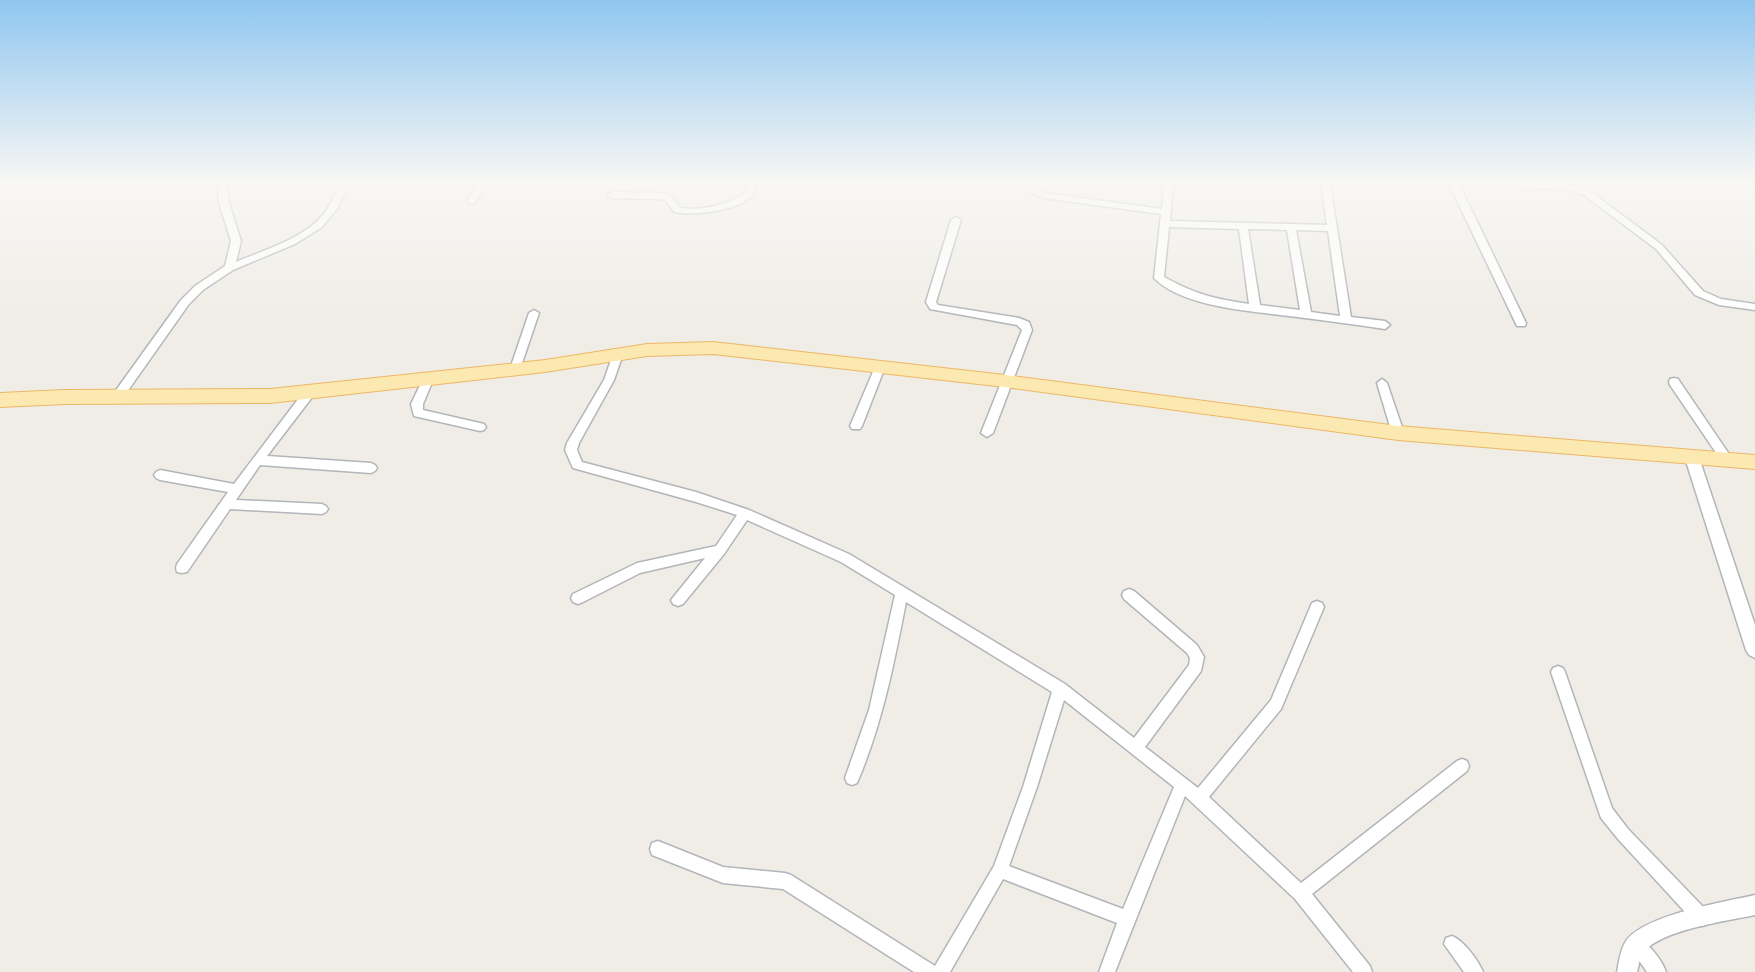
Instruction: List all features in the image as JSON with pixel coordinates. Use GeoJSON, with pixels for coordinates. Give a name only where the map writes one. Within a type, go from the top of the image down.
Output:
{"type":"FeatureCollection","features":[{"type":"Feature","properties":{"kind":"main road"},"geometry":{"type":"LineString","coordinates":[[0,400],[118,396],[270,396],[428,380],[618,354],[667,349],[713,348],[1005,381],[1398,433],[1755,462]]}},
{"type":"Feature","properties":{"kind":"street"},"geometry":{"type":"LineString","coordinates":[[230,268],[236,241],[232,229]]}},
{"type":"Feature","properties":{"kind":"street"},"geometry":{"type":"LineString","coordinates":[[118,396],[185,302],[199,288],[230,268],[292,242],[312,229]]}},
{"type":"Feature","properties":{"kind":"street"},"geometry":{"type":"LineString","coordinates":[[953,229],[931,302],[941,309],[1019,322],[1025,325],[1026,330],[987,433]]}},
{"type":"Feature","properties":{"kind":"street"},"geometry":{"type":"LineString","coordinates":[[1164,229],[1159,278],[1188,294],[1207,301],[1255,309],[1385,325]]}},
{"type":"Feature","properties":{"kind":"street"},"geometry":{"type":"LineString","coordinates":[[1243,229],[1255,309]]}},
{"type":"Feature","properties":{"kind":"street"},"geometry":{"type":"LineString","coordinates":[[1291,229],[1306,315]]}},
{"type":"Feature","properties":{"kind":"street"},"geometry":{"type":"LineString","coordinates":[[1332,229],[1346,320]]}},
{"type":"Feature","properties":{"kind":"street"},"geometry":{"type":"LineString","coordinates":[[1476,229],[1521,323]]}},
{"type":"Feature","properties":{"kind":"street"},"geometry":{"type":"LineString","coordinates":[[1635,229],[1659,247],[1699,293],[1707,298],[1729,304],[1755,307]]}},
{"type":"Feature","properties":{"kind":"street"},"geometry":{"type":"LineString","coordinates":[[515,369],[534,312]]}},
{"type":"Feature","properties":{"kind":"street"},"geometry":{"type":"LineString","coordinates":[[618,354],[609,380],[573,443],[571,450],[577,465],[696,497],[745,513],[845,558],[1060,688],[1199,798],[1301,893],[1364,972]]}},
{"type":"Feature","properties":{"kind":"street"},"geometry":{"type":"LineString","coordinates":[[856,426],[880,367]]}},
{"type":"Feature","properties":{"kind":"street"},"geometry":{"type":"LineString","coordinates":[[428,380],[417,404],[418,413],[480,427]]}},
{"type":"Feature","properties":{"kind":"street"},"geometry":{"type":"LineString","coordinates":[[1674,382],[1727,460]]}},
{"type":"Feature","properties":{"kind":"street"},"geometry":{"type":"LineString","coordinates":[[1382,383],[1398,433]]}},
{"type":"Feature","properties":{"kind":"street"},"geometry":{"type":"LineString","coordinates":[[182,568],[257,460],[309,393]]}},
{"type":"Feature","properties":{"kind":"street"},"geometry":{"type":"LineString","coordinates":[[1692,458],[1755,650]]}},
{"type":"Feature","properties":{"kind":"street"},"geometry":{"type":"LineString","coordinates":[[257,460],[371,468]]}},
{"type":"Feature","properties":{"kind":"street"},"geometry":{"type":"LineString","coordinates":[[160,475],[237,489]]}},
{"type":"Feature","properties":{"kind":"street"},"geometry":{"type":"LineString","coordinates":[[227,504],[322,509]]}},
{"type":"Feature","properties":{"kind":"street"},"geometry":{"type":"LineString","coordinates":[[678,600],[720,550],[745,513]]}},
{"type":"Feature","properties":{"kind":"street"},"geometry":{"type":"LineString","coordinates":[[578,598],[637,568],[720,550]]}},
{"type":"Feature","properties":{"kind":"street"},"geometry":{"type":"LineString","coordinates":[[852,778],[866,747],[875,715],[902,592]]}},
{"type":"Feature","properties":{"kind":"street"},"geometry":{"type":"LineString","coordinates":[[1129,595],[1192,649],[1197,657],[1196,667],[1135,748]]}},
{"type":"Feature","properties":{"kind":"street"},"geometry":{"type":"LineString","coordinates":[[1199,798],[1276,704],[1317,607]]}},
{"type":"Feature","properties":{"kind":"street"},"geometry":{"type":"LineString","coordinates":[[1558,672],[1606,813],[1702,918]]}},
{"type":"Feature","properties":{"kind":"street"},"geometry":{"type":"LineString","coordinates":[[941,972],[1000,870],[1030,787],[1060,688]]}},
{"type":"Feature","properties":{"kind":"street"},"geometry":{"type":"LineString","coordinates":[[1301,893],[1462,766]]}},
{"type":"Feature","properties":{"kind":"street"},"geometry":{"type":"LineString","coordinates":[[1107,972],[1182,785]]}},
{"type":"Feature","properties":{"kind":"street"},"geometry":{"type":"LineString","coordinates":[[658,849],[723,875],[785,881],[929,972]]}},
{"type":"Feature","properties":{"kind":"street"},"geometry":{"type":"LineString","coordinates":[[1000,870],[1127,919]]}},
{"type":"Feature","properties":{"kind":"street"},"geometry":{"type":"LineString","coordinates":[[1627,972],[1633,948],[1648,936],[1664,928],[1755,904]]}},
{"type":"Feature","properties":{"kind":"street"},"geometry":{"type":"LineString","coordinates":[[1452,945],[1475,972]]}},
{"type":"Feature","properties":{"kind":"street"},"geometry":{"type":"LineString","coordinates":[[1636,945],[1658,972]]}}]}
